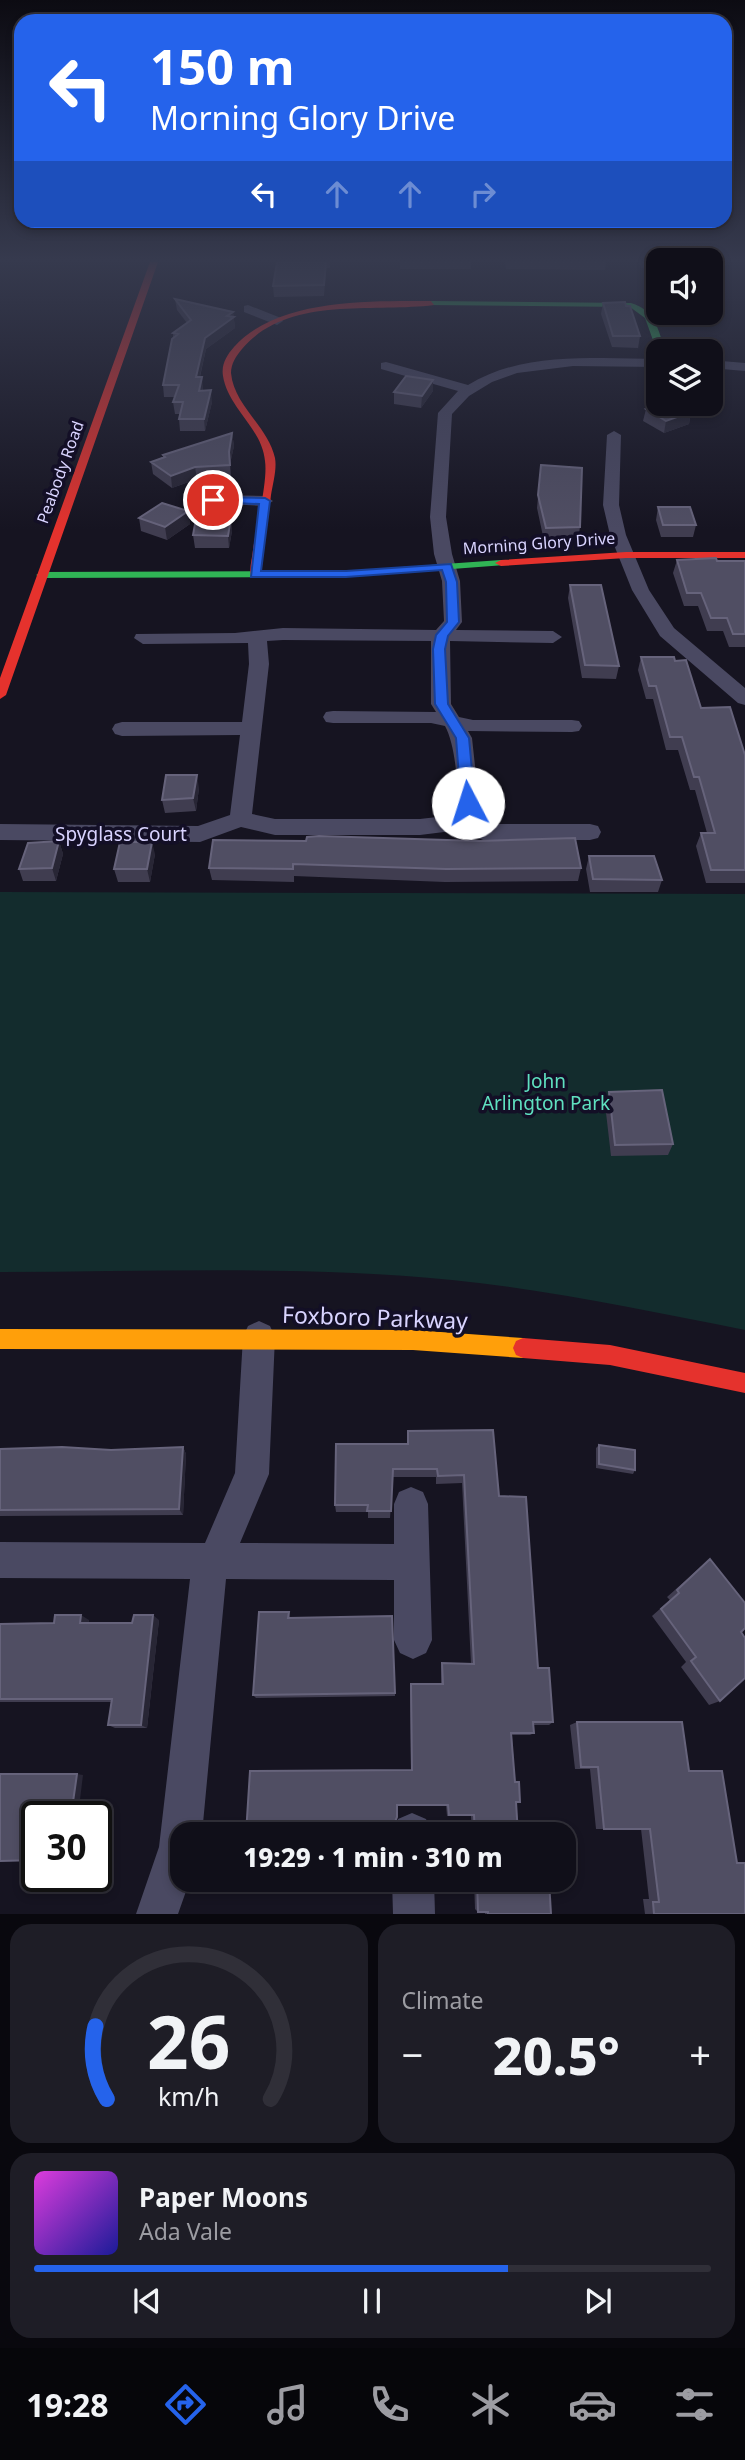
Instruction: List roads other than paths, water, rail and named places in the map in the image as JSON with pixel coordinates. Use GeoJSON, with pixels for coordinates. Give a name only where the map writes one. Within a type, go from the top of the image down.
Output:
{"type":"FeatureCollection","features":[{"type":"Feature","properties":{"kind":"street","name":"Peabody Road"},"geometry":{"type":"LineString","coordinates":[[0,695],[122,351]]}},
{"type":"Feature","properties":{"kind":"street"},"geometry":{"type":"LineString","coordinates":[[234,351],[227,367],[229,383],[268,446],[271,460],[255,574]]}},
{"type":"Feature","properties":{"kind":"street"},"geometry":{"type":"LineString","coordinates":[[463,822],[468,803],[462,738],[442,704],[439,649],[442,635],[453,622],[451,582],[438,517],[445,413],[468,389],[506,372],[582,361],[646,363]]}},
{"type":"Feature","properties":{"kind":"street"},"geometry":{"type":"LineString","coordinates":[[386,366],[468,389]]}},
{"type":"Feature","properties":{"kind":"street"},"geometry":{"type":"LineString","coordinates":[[723,366],[745,367]]}},
{"type":"Feature","properties":{"kind":"street"},"geometry":{"type":"LineString","coordinates":[[614,435],[611,505],[626,555],[642,593],[660,624],[732,684],[745,699]]}},
{"type":"Feature","properties":{"kind":"street"},"geometry":{"type":"LineString","coordinates":[[213,500],[265,501]]}},
{"type":"Feature","properties":{"kind":"street","name":"Morning Glory Drive"},"geometry":{"type":"LineString","coordinates":[[42,575],[346,574],[626,555],[745,555]]}},
{"type":"Feature","properties":{"kind":"street"},"geometry":{"type":"LineString","coordinates":[[143,638],[257,638],[283,634],[553,637]]}},
{"type":"Feature","properties":{"kind":"street"},"geometry":{"type":"LineString","coordinates":[[257,638],[258,664],[240,819],[275,827],[421,827],[463,822],[484,832],[590,832]]}},
{"type":"Feature","properties":{"kind":"street"},"geometry":{"type":"LineString","coordinates":[[333,717],[430,717],[473,726],[572,726]]}},
{"type":"Feature","properties":{"kind":"street"},"geometry":{"type":"LineString","coordinates":[[122,729],[251,728]]}},
{"type":"Feature","properties":{"kind":"street","name":"Spyglass Court"},"geometry":{"type":"LineString","coordinates":[[0,832],[200,834],[240,819]]}},
{"type":"Feature","properties":{"kind":"street"},"geometry":{"type":"LineString","coordinates":[[157,1914],[180,1847],[206,1583],[252,1474],[259,1337]]}},
{"type":"Feature","properties":{"kind":"street","name":"Foxboro Parkway"},"geometry":{"type":"LineString","coordinates":[[0,1339],[259,1337],[413,1340],[610,1355],[745,1383]]}},
{"type":"Feature","properties":{"kind":"street"},"geometry":{"type":"LineString","coordinates":[[411,1504],[413,1640]]}},
{"type":"Feature","properties":{"kind":"street"},"geometry":{"type":"LineString","coordinates":[[0,1560],[412,1562]]}},
{"type":"Feature","properties":{"kind":"street"},"geometry":{"type":"LineString","coordinates":[[413,1892],[414,1914]]}},
{"type":"Feature","properties":{"kind":"park label","name":"John Arlington Park"},"geometry":{"type":"Point","coordinates":[546,1092]}}]}
